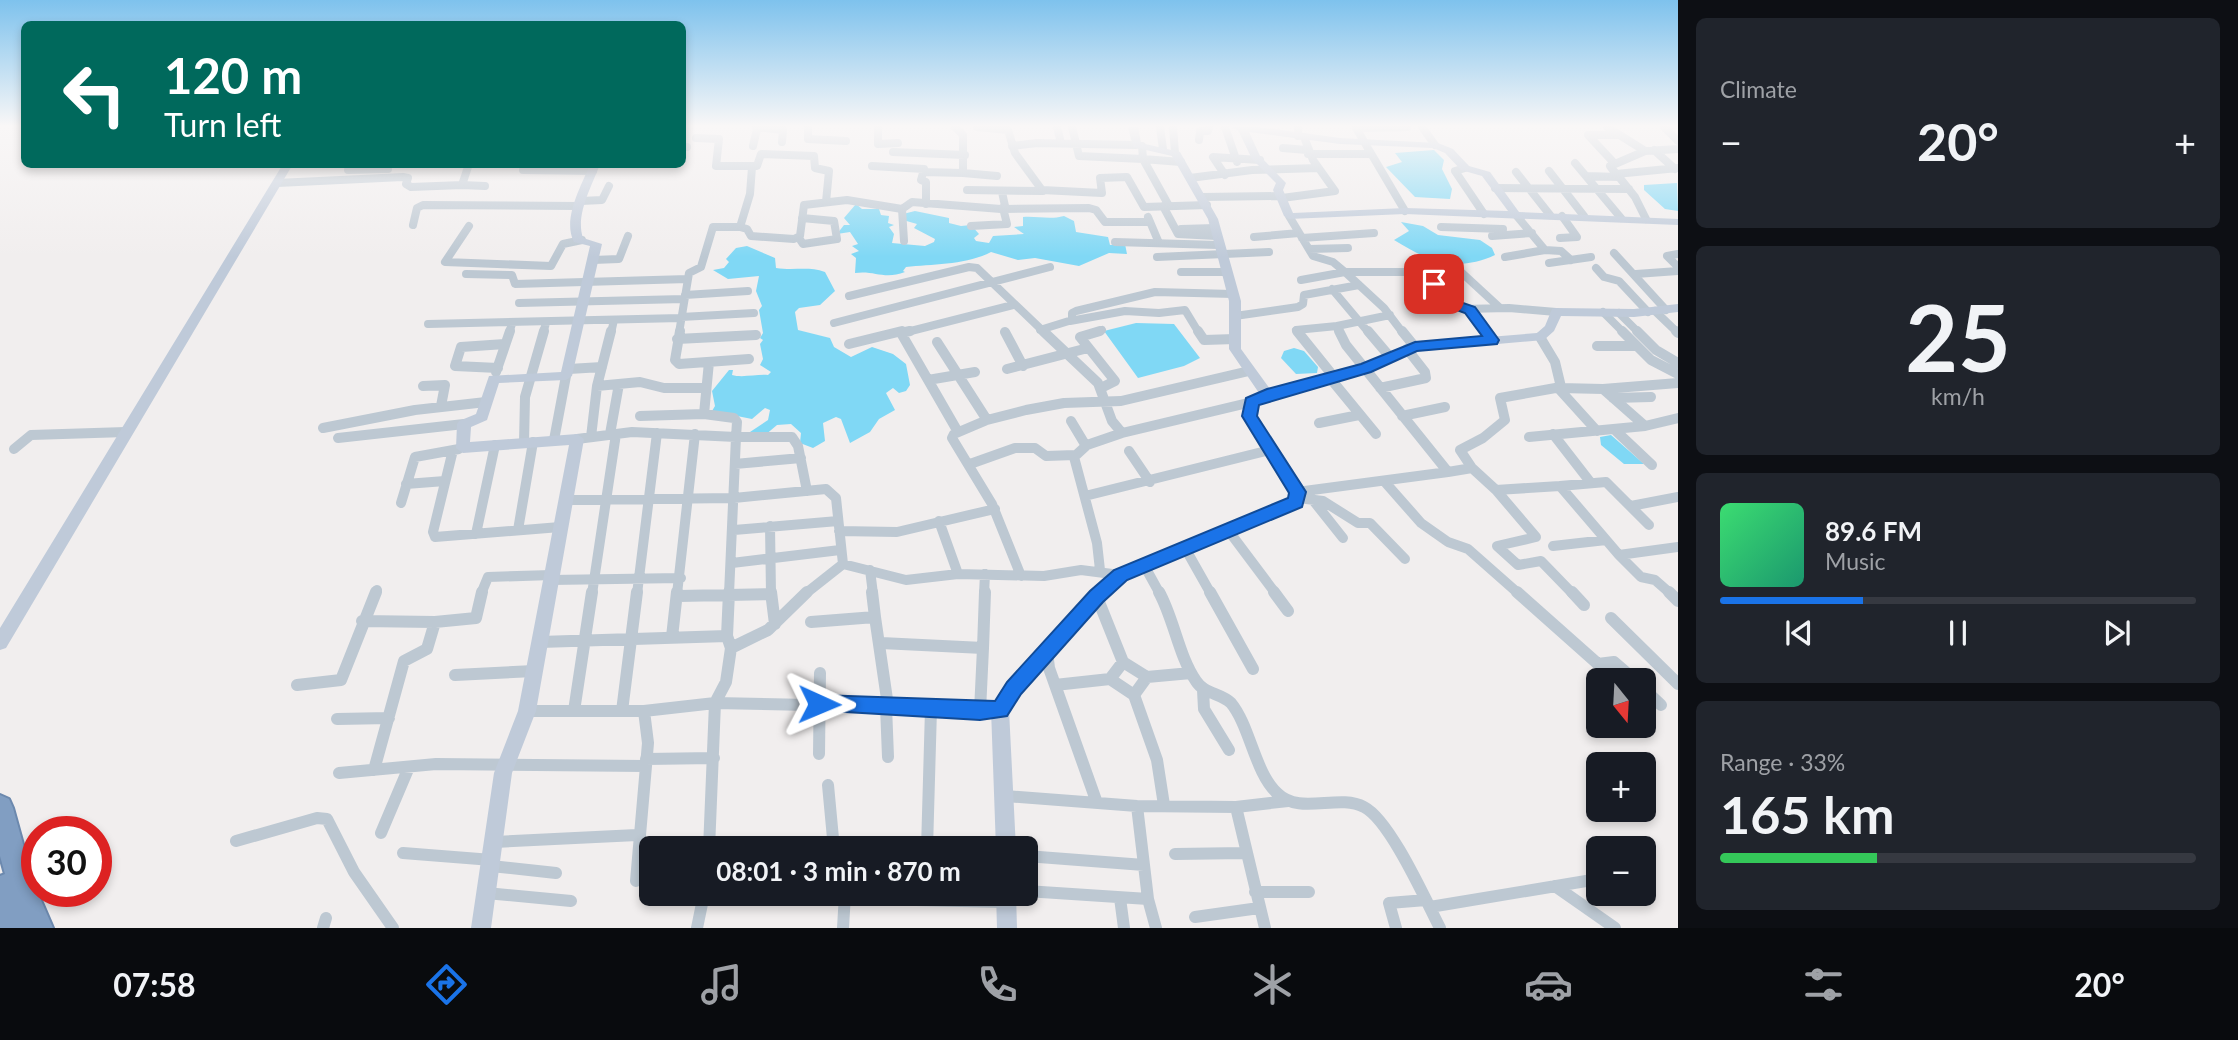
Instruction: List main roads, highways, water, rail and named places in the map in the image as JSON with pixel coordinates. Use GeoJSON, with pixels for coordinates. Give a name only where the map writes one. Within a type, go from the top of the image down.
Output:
{"type":"FeatureCollection","features":[{"type":"Feature","properties":{"kind":"highway"},"geometry":{"type":"LineString","coordinates":[[0,808],[21,885],[38,928]]}},
{"type":"Feature","properties":{"kind":"highway"},"geometry":{"type":"LineString","coordinates":[[0,855],[22,928]]}},
{"type":"Feature","properties":{"kind":"highway"},"geometry":{"type":"LineString","coordinates":[[0,915],[4,928]]}},
{"type":"Feature","properties":{"kind":"water"},"geometry":{"type":"Polygon","coordinates":[[[1389,170],[1443,170],[1452,189],[1450,199],[1415,197],[1389,170]]]}},
{"type":"Feature","properties":{"kind":"water"},"geometry":{"type":"Polygon","coordinates":[[[1677,183],[1678,211],[1665,209],[1644,190],[1644,185],[1677,183]]]}},
{"type":"Feature","properties":{"kind":"water"},"geometry":{"type":"Polygon","coordinates":[[[856,204],[862,209],[879,209],[881,215],[889,216],[888,223],[894,225],[889,227],[894,234],[892,243],[925,246],[934,242],[935,239],[914,228],[917,224],[903,220],[903,214],[915,211],[949,218],[949,223],[961,226],[971,225],[979,234],[974,238],[976,241],[989,243],[993,236],[1024,234],[1014,227],[1023,226],[1023,217],[1064,216],[1074,221],[1076,232],[1108,237],[1110,245],[1125,244],[1127,254],[1109,253],[1079,266],[1035,258],[1018,260],[991,252],[960,262],[906,267],[903,271],[905,272],[898,274],[855,273],[856,258],[851,254],[859,251],[852,246],[858,244],[850,232],[837,234],[844,225],[850,225],[844,218],[856,204]]]}},
{"type":"Feature","properties":{"kind":"water"},"geometry":{"type":"Polygon","coordinates":[[[1401,222],[1423,226],[1438,235],[1480,240],[1492,248],[1495,255],[1455,264],[1431,259],[1394,240],[1409,231],[1401,222]]]}},
{"type":"Feature","properties":{"kind":"water"},"geometry":{"type":"Polygon","coordinates":[[[747,246],[775,258],[776,268],[825,272],[835,291],[820,305],[799,308],[795,312],[798,330],[830,338],[834,347],[851,357],[872,347],[893,354],[906,364],[910,385],[906,391],[899,393],[893,388],[886,393],[895,410],[879,419],[870,432],[850,443],[841,419],[836,417],[823,423],[825,441],[813,448],[800,443],[801,433],[791,424],[777,425],[764,436],[750,432],[768,420],[770,410],[765,408],[752,419],[712,411],[715,406],[712,391],[729,370],[733,370],[732,375],[740,376],[768,375],[771,372],[760,365],[763,359],[760,344],[763,340],[760,338],[763,333],[759,310],[762,306],[756,291],[759,276],[728,279],[713,270],[724,268],[729,262],[726,259],[736,248],[747,246]]]}},
{"type":"Feature","properties":{"kind":"water"},"geometry":{"type":"Polygon","coordinates":[[[1136,323],[1174,324],[1200,358],[1184,366],[1138,378],[1104,331],[1136,323]]]}},
{"type":"Feature","properties":{"kind":"water"},"geometry":{"type":"Polygon","coordinates":[[[1294,348],[1304,351],[1318,367],[1317,373],[1296,374],[1281,358],[1284,351],[1294,348]]]}},
{"type":"Feature","properties":{"kind":"water"},"geometry":{"type":"Polygon","coordinates":[[[1611,435],[1644,464],[1624,464],[1601,445],[1600,437],[1611,435]]]}}]}
